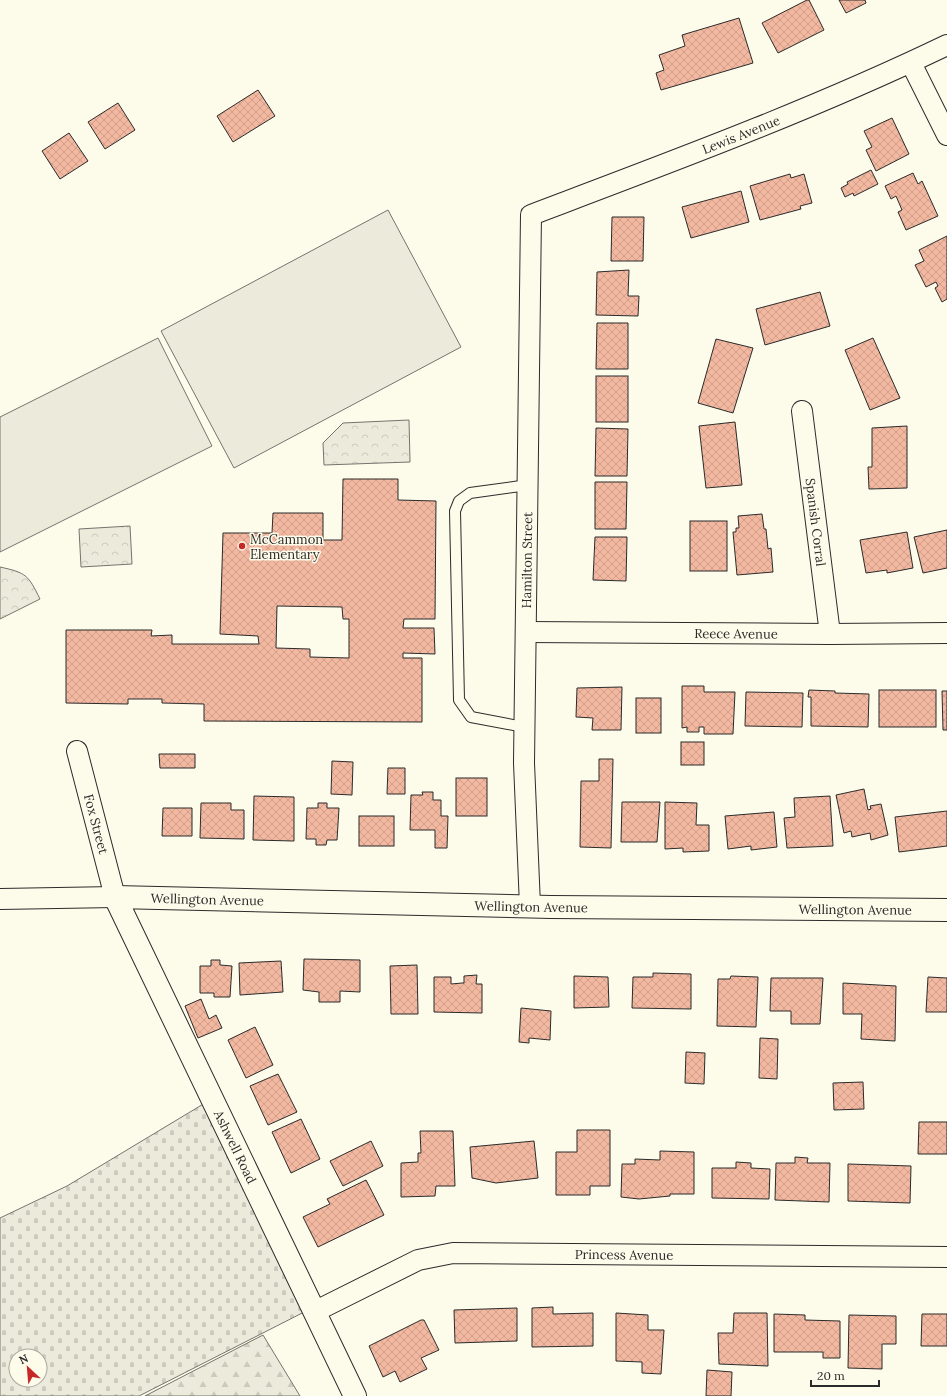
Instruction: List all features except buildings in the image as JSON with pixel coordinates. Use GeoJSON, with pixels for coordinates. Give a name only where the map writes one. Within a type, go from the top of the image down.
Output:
{"type":"FeatureCollection","features":[{"type":"Feature","properties":{"kind":"street","name":"Lewis Avenue"},"geometry":{"type":"LineString","coordinates":[[531,215],[752,131],[947,45]]}},
{"type":"Feature","properties":{"kind":"street"},"geometry":{"type":"LineString","coordinates":[[911,62],[947,135]]}},
{"type":"Feature","properties":{"kind":"street","name":"Hamilton Street"},"geometry":{"type":"LineString","coordinates":[[530,906],[524,763],[524,727],[531,215]]}},
{"type":"Feature","properties":{"kind":"street","name":"Spanish Corral"},"geometry":{"type":"LineString","coordinates":[[802,411],[830,634]]}},
{"type":"Feature","properties":{"kind":"street","name":"Reece Avenue"},"geometry":{"type":"LineString","coordinates":[[526,632],[830,634],[947,633]]}},
{"type":"Feature","properties":{"kind":"street","name":"Fox Street"},"geometry":{"type":"LineString","coordinates":[[78,751],[115,897]]}},
{"type":"Feature","properties":{"kind":"street"},"geometry":{"type":"LineString","coordinates":[[0,899],[115,897]]}},
{"type":"Feature","properties":{"kind":"street","name":"Wellington Avenue"},"geometry":{"type":"LineString","coordinates":[[115,897],[530,906],[947,910]]}},
{"type":"Feature","properties":{"kind":"street","name":"Ashwell Road"},"geometry":{"type":"LineString","coordinates":[[115,897],[355,1396]]}},
{"type":"Feature","properties":{"kind":"street","name":"Princess Avenue"},"geometry":{"type":"LineString","coordinates":[[314,1312],[418,1260],[453,1253],[947,1257]]}},
{"type":"Feature","properties":{"kind":"lane"},"geometry":{"type":"LineString","coordinates":[[524,727],[471,717],[459,700],[455,512],[459,501],[470,493],[528,485]]}},
{"type":"Feature","properties":{"kind":"green space"},"geometry":{"type":"Polygon","coordinates":[[[388,210],[461,347],[234,468],[161,331],[388,210]]]}},
{"type":"Feature","properties":{"kind":"green space"},"geometry":{"type":"Polygon","coordinates":[[[158,338],[212,446],[0,552],[0,417],[158,338]]]}},
{"type":"Feature","properties":{"kind":"green space"},"geometry":{"type":"Polygon","coordinates":[[[409,420],[410,462],[324,465],[323,443],[343,423],[409,420]]]}},
{"type":"Feature","properties":{"kind":"green space"},"geometry":{"type":"Polygon","coordinates":[[[130,526],[132,564],[81,567],[79,529],[130,526]]]}},
{"type":"Feature","properties":{"kind":"green space"},"geometry":{"type":"Polygon","coordinates":[[[0,567],[16,571],[26,576],[40,599],[0,619],[0,567]]]}},
{"type":"Feature","properties":{"kind":"green space"},"geometry":{"type":"Polygon","coordinates":[[[210,1100],[314,1307],[139,1396],[0,1396],[0,1218],[67,1186],[210,1100]]]}},
{"type":"Feature","properties":{"kind":"green space"},"geometry":{"type":"Polygon","coordinates":[[[263,1335],[300,1396],[145,1396],[263,1335]]]}},
{"type":"Feature","properties":{"kind":"place","name":"McCammon Elementary"},"geometry":{"type":"Point","coordinates":[242,546]}}]}
